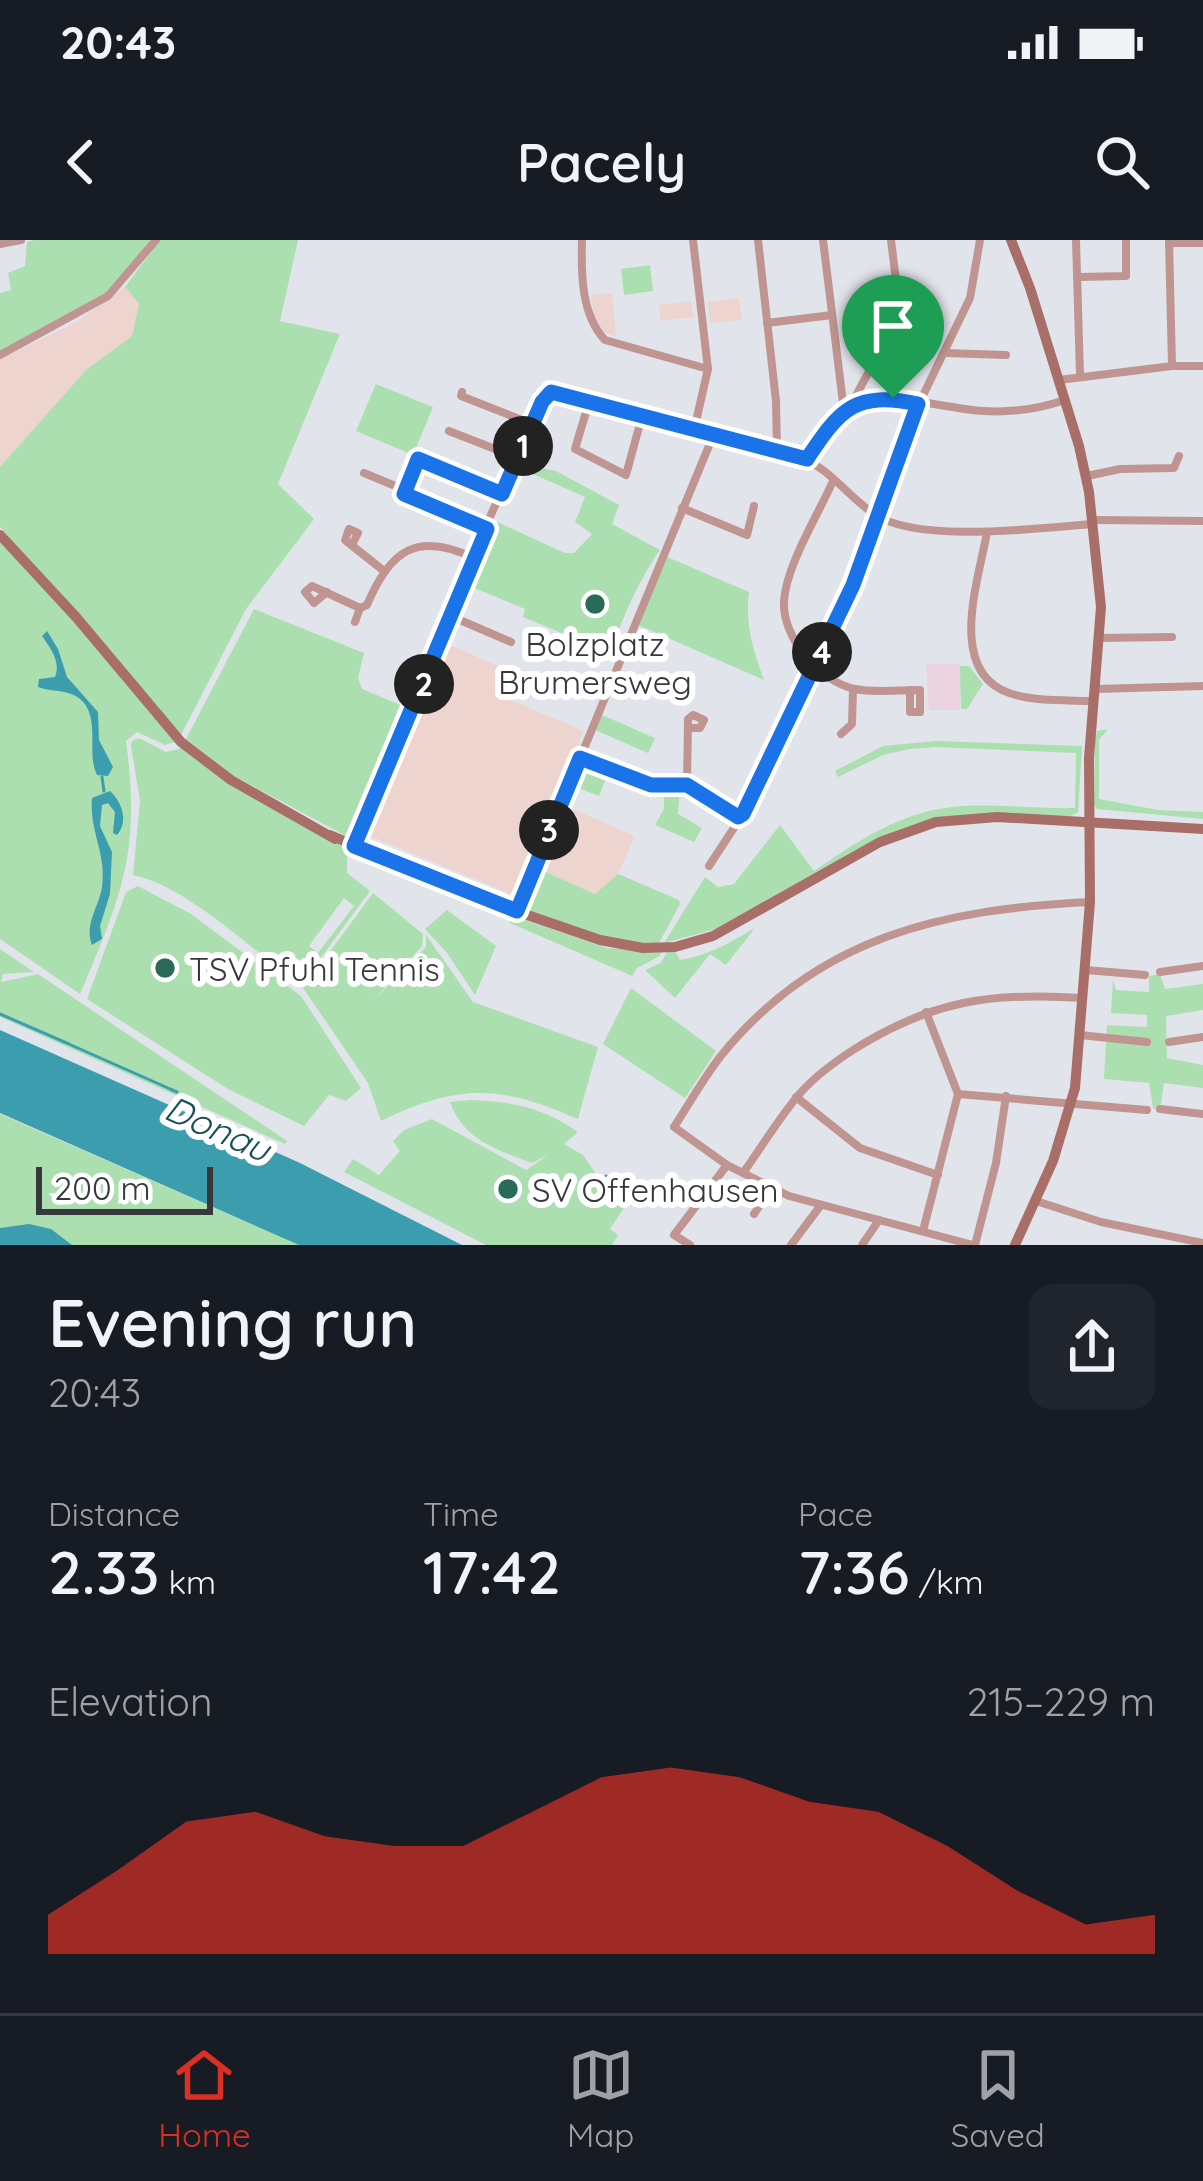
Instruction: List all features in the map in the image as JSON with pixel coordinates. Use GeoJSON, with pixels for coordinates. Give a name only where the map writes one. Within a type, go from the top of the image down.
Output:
{"type":"FeatureCollection","features":[{"type":"Feature","properties":{"kind":"street"},"geometry":{"type":"LineString","coordinates":[[0,244],[21,240]]}},
{"type":"Feature","properties":{"kind":"street"},"geometry":{"type":"LineString","coordinates":[[0,355],[108,296],[156,240]]}},
{"type":"Feature","properties":{"kind":"street"},"geometry":{"type":"LineString","coordinates":[[582,240],[588,309],[596,331],[605,340],[708,369]]}},
{"type":"Feature","properties":{"kind":"street"},"geometry":{"type":"LineString","coordinates":[[693,240],[708,369],[694,430]]}},
{"type":"Feature","properties":{"kind":"street"},"geometry":{"type":"LineString","coordinates":[[758,240],[777,452]]}},
{"type":"Feature","properties":{"kind":"street"},"geometry":{"type":"LineString","coordinates":[[823,240],[847,409]]}},
{"type":"Feature","properties":{"kind":"street"},"geometry":{"type":"LineString","coordinates":[[807,459],[847,409],[900,313],[892,240]]}},
{"type":"Feature","properties":{"kind":"street"},"geometry":{"type":"LineString","coordinates":[[709,866],[743,814],[816,665],[879,517],[918,404],[970,298],[980,240]]}},
{"type":"Feature","properties":{"kind":"street"},"geometry":{"type":"LineString","coordinates":[[1011,240],[1087,476],[1100,589],[1088,822],[1090,902],[1073,1102],[1015,1245]]}},
{"type":"Feature","properties":{"kind":"street"},"geometry":{"type":"LineString","coordinates":[[1076,240],[1080,375]]}},
{"type":"Feature","properties":{"kind":"street"},"geometry":{"type":"LineString","coordinates":[[1078,278],[1126,276],[1126,240]]}},
{"type":"Feature","properties":{"kind":"street"},"geometry":{"type":"LineString","coordinates":[[1172,366],[1169,241],[1203,243]]}},
{"type":"Feature","properties":{"kind":"street"},"geometry":{"type":"LineString","coordinates":[[766,323],[832,315]]}},
{"type":"Feature","properties":{"kind":"street"},"geometry":{"type":"LineString","coordinates":[[945,353],[1006,355]]}},
{"type":"Feature","properties":{"kind":"street"},"geometry":{"type":"LineString","coordinates":[[1059,380],[1203,366]]}},
{"type":"Feature","properties":{"kind":"street"},"geometry":{"type":"LineString","coordinates":[[463,392],[461,396],[532,424]]}},
{"type":"Feature","properties":{"kind":"street"},"geometry":{"type":"LineString","coordinates":[[354,846],[453,617],[473,557],[551,392],[807,459],[879,517],[917,527],[988,532],[1092,522],[1203,521]]}},
{"type":"Feature","properties":{"kind":"street"},"geometry":{"type":"LineString","coordinates":[[847,409],[885,398],[1005,411],[1065,400]]}},
{"type":"Feature","properties":{"kind":"street"},"geometry":{"type":"LineString","coordinates":[[589,402],[572,447],[626,475],[642,416]]}},
{"type":"Feature","properties":{"kind":"street"},"geometry":{"type":"LineString","coordinates":[[449,430],[518,458]]}},
{"type":"Feature","properties":{"kind":"street"},"geometry":{"type":"LineString","coordinates":[[517,911],[620,659],[621,643],[713,435]]}},
{"type":"Feature","properties":{"kind":"street"},"geometry":{"type":"LineString","coordinates":[[1087,476],[1174,468],[1179,456]]}},
{"type":"Feature","properties":{"kind":"street"},"geometry":{"type":"LineString","coordinates":[[487,529],[404,494],[418,459],[502,494]]}},
{"type":"Feature","properties":{"kind":"street"},"geometry":{"type":"LineString","coordinates":[[364,473],[405,490]]}},
{"type":"Feature","properties":{"kind":"street"},"geometry":{"type":"LineString","coordinates":[[833,482],[784,599],[788,628],[799,650],[853,689],[910,690]]}},
{"type":"Feature","properties":{"kind":"street"},"geometry":{"type":"LineString","coordinates":[[682,508],[747,535],[754,506]]}},
{"type":"Feature","properties":{"kind":"street"},"geometry":{"type":"LineString","coordinates":[[988,532],[971,637],[971,651],[988,682],[1014,695],[1095,695],[1203,686]]}},
{"type":"Feature","properties":{"kind":"street"},"geometry":{"type":"LineString","coordinates":[[0,535],[181,742],[231,780],[342,844],[617,945],[675,947],[713,936],[880,842],[936,821],[978,817],[1203,829]]}},
{"type":"Feature","properties":{"kind":"street"},"geometry":{"type":"LineString","coordinates":[[353,543],[383,571]]}},
{"type":"Feature","properties":{"kind":"street"},"geometry":{"type":"LineString","coordinates":[[327,592],[360,608],[368,605],[383,571],[422,544],[441,544],[473,557]]}},
{"type":"Feature","properties":{"kind":"street"},"geometry":{"type":"LineString","coordinates":[[355,622],[360,608]]}},
{"type":"Feature","properties":{"kind":"street"},"geometry":{"type":"LineString","coordinates":[[453,617],[512,642]]}},
{"type":"Feature","properties":{"kind":"street"},"geometry":{"type":"LineString","coordinates":[[1099,638],[1172,637]]}},
{"type":"Feature","properties":{"kind":"street"},"geometry":{"type":"LineString","coordinates":[[841,734],[852,724],[853,689]]}},
{"type":"Feature","properties":{"kind":"street"},"geometry":{"type":"LineString","coordinates":[[687,785],[688,728]]}},
{"type":"Feature","properties":{"kind":"street"},"geometry":{"type":"LineString","coordinates":[[580,758],[647,784],[687,785],[738,817]]}},
{"type":"Feature","properties":{"kind":"street"},"geometry":{"type":"LineString","coordinates":[[1090,861],[1096,838],[1118,823]]}},
{"type":"Feature","properties":{"kind":"street"},"geometry":{"type":"LineString","coordinates":[[1006,1096],[997,1161],[974,1245],[771,1188],[727,1165],[674,1126],[743,1031],[835,961],[904,929],[942,918],[1017,906],[1090,902]]}},
{"type":"Feature","properties":{"kind":"street"},"geometry":{"type":"LineString","coordinates":[[1160,972],[1203,966]]}},
{"type":"Feature","properties":{"kind":"street"},"geometry":{"type":"LineString","coordinates":[[1085,970],[1145,975]]}},
{"type":"Feature","properties":{"kind":"street"},"geometry":{"type":"LineString","coordinates":[[743,1173],[796,1097],[836,1061],[874,1037],[964,1000],[1002,995],[1083,998]]}},
{"type":"Feature","properties":{"kind":"street"},"geometry":{"type":"LineString","coordinates":[[923,1231],[958,1094],[926,1012]]}},
{"type":"Feature","properties":{"kind":"street"},"geometry":{"type":"LineString","coordinates":[[1080,1035],[1147,1042]]}},
{"type":"Feature","properties":{"kind":"street"},"geometry":{"type":"LineString","coordinates":[[1169,1042],[1203,1037]]}},
{"type":"Feature","properties":{"kind":"street"},"geometry":{"type":"LineString","coordinates":[[958,1094],[1147,1110]]}},
{"type":"Feature","properties":{"kind":"street"},"geometry":{"type":"LineString","coordinates":[[796,1097],[861,1148],[938,1175]]}},
{"type":"Feature","properties":{"kind":"street"},"geometry":{"type":"LineString","coordinates":[[1160,1109],[1203,1114]]}},
{"type":"Feature","properties":{"kind":"street"},"geometry":{"type":"LineString","coordinates":[[690,1245],[674,1234],[727,1165]]}},
{"type":"Feature","properties":{"kind":"street"},"geometry":{"type":"LineString","coordinates":[[754,1214],[771,1188]]}},
{"type":"Feature","properties":{"kind":"street"},"geometry":{"type":"LineString","coordinates":[[1036,1201],[1101,1222],[1203,1243]]}},
{"type":"Feature","properties":{"kind":"street"},"geometry":{"type":"LineString","coordinates":[[790,1245],[821,1205]]}},
{"type":"Feature","properties":{"kind":"street"},"geometry":{"type":"LineString","coordinates":[[862,1245],[879,1220]]}},
{"type":"Feature","properties":{"kind":"shaded area"},"geometry":{"type":"Polygon","coordinates":[[[125,287],[139,304],[132,336],[86,370],[0,467],[0,359],[75,323],[125,287]]]}},
{"type":"Feature","properties":{"kind":"shaded area"},"geometry":{"type":"Polygon","coordinates":[[[612,293],[616,337],[602,331],[594,320],[591,295],[612,293]]]}},
{"type":"Feature","properties":{"kind":"shaded area"},"geometry":{"type":"Polygon","coordinates":[[[739,298],[742,320],[710,323],[708,302],[739,298]]]}},
{"type":"Feature","properties":{"kind":"shaded area"},"geometry":{"type":"Polygon","coordinates":[[[691,301],[694,317],[661,321],[659,305],[691,301]]]}},
{"type":"Feature","properties":{"kind":"shaded area"},"geometry":{"type":"Polygon","coordinates":[[[445,643],[519,675],[509,699],[583,731],[516,896],[363,833],[445,643]]]}},
{"type":"Feature","properties":{"kind":"shaded area"},"geometry":{"type":"Polygon","coordinates":[[[926,664],[961,664],[960,710],[929,710],[926,664]]]}},
{"type":"Feature","properties":{"kind":"shaded area"},"geometry":{"type":"Polygon","coordinates":[[[563,805],[635,836],[618,874],[595,894],[537,868],[563,805]]]}},
{"type":"Feature","properties":{"kind":"green space"},"geometry":{"type":"Polygon","coordinates":[[[153,240],[109,291],[0,352],[0,293],[11,290],[8,273],[25,266],[27,242],[153,240]]]}},
{"type":"Feature","properties":{"kind":"green space"},"geometry":{"type":"Polygon","coordinates":[[[160,240],[298,240],[280,321],[340,334],[278,484],[314,519],[246,609],[181,735],[0,527],[0,467],[86,370],[132,336],[139,304],[125,287],[160,240]]]}},
{"type":"Feature","properties":{"kind":"green space"},"geometry":{"type":"Polygon","coordinates":[[[650,265],[653,291],[624,295],[621,269],[650,265]]]}},
{"type":"Feature","properties":{"kind":"green space"},"geometry":{"type":"Polygon","coordinates":[[[376,384],[433,407],[413,455],[356,431],[376,384]]]}},
{"type":"Feature","properties":{"kind":"green space"},"geometry":{"type":"Polygon","coordinates":[[[521,464],[556,471],[619,505],[612,524],[660,550],[632,600],[612,654],[523,617],[525,609],[472,587],[476,576],[471,573],[488,533],[479,575],[497,522],[565,553],[574,553],[592,534],[575,522],[585,497],[519,468],[521,464]]]}},
{"type":"Feature","properties":{"kind":"green space"},"geometry":{"type":"Polygon","coordinates":[[[0,542],[175,742],[165,745],[137,732],[126,741],[131,813],[124,872],[80,994],[0,939],[0,542]]]}},
{"type":"Feature","properties":{"kind":"green space"},"geometry":{"type":"Polygon","coordinates":[[[665,556],[749,592],[751,637],[764,680],[638,625],[665,556]]]}},
{"type":"Feature","properties":{"kind":"green space"},"geometry":{"type":"Polygon","coordinates":[[[254,609],[364,653],[358,678],[362,689],[405,707],[346,836],[234,776],[186,739],[254,609]]]}},
{"type":"Feature","properties":{"kind":"green space"},"geometry":{"type":"Polygon","coordinates":[[[960,666],[969,666],[983,684],[967,709],[961,709],[960,666]]]}},
{"type":"Feature","properties":{"kind":"green space"},"geometry":{"type":"Polygon","coordinates":[[[602,715],[655,738],[648,753],[595,730],[602,715]]]}},
{"type":"Feature","properties":{"kind":"green space"},"geometry":{"type":"Polygon","coordinates":[[[1108,729],[1099,740],[1099,799],[1203,812],[1203,819],[1097,809],[1095,741],[1097,731],[1108,729]]]}},
{"type":"Feature","properties":{"kind":"green space"},"geometry":{"type":"Polygon","coordinates":[[[139,738],[166,752],[182,748],[229,783],[347,848],[347,873],[370,891],[300,986],[198,906],[133,875],[140,801],[132,741],[139,738]],[[344,898],[309,946],[318,953],[354,906],[344,898]]]}},
{"type":"Feature","properties":{"kind":"green space"},"geometry":{"type":"Polygon","coordinates":[[[936,741],[1082,746],[1078,812],[1071,816],[934,819],[716,929],[664,943],[705,877],[718,887],[734,884],[780,825],[814,871],[865,838],[941,808],[1075,808],[1076,753],[936,747],[883,755],[838,777],[835,771],[883,746],[936,741]]]}},
{"type":"Feature","properties":{"kind":"green space"},"geometry":{"type":"Polygon","coordinates":[[[583,764],[607,776],[599,796],[571,785],[583,764]]]}},
{"type":"Feature","properties":{"kind":"green space"},"geometry":{"type":"Polygon","coordinates":[[[664,789],[680,789],[678,814],[702,828],[694,842],[655,825],[664,809],[664,789]]]}},
{"type":"Feature","properties":{"kind":"green space"},"geometry":{"type":"Polygon","coordinates":[[[537,868],[595,894],[618,874],[680,904],[658,945],[617,942],[530,912],[525,904],[537,868]]]}},
{"type":"Feature","properties":{"kind":"green space"},"geometry":{"type":"Polygon","coordinates":[[[138,886],[191,914],[301,996],[361,1088],[346,1101],[329,1095],[304,1126],[228,1089],[87,999],[126,892],[138,886]]]}},
{"type":"Feature","properties":{"kind":"green space"},"geometry":{"type":"Polygon","coordinates":[[[373,893],[423,934],[422,946],[372,1002],[426,947],[426,935],[473,1002],[598,1047],[578,1119],[525,1100],[479,1093],[434,1100],[381,1121],[368,1083],[303,988],[373,893]]]}},
{"type":"Feature","properties":{"kind":"green space"},"geometry":{"type":"Polygon","coordinates":[[[447,910],[496,946],[475,995],[425,929],[447,910]]]}},
{"type":"Feature","properties":{"kind":"green space"},"geometry":{"type":"Polygon","coordinates":[[[513,916],[607,948],[661,952],[660,956],[637,968],[632,976],[510,923],[513,916]]]}},
{"type":"Feature","properties":{"kind":"green space"},"geometry":{"type":"Polygon","coordinates":[[[755,928],[726,965],[710,954],[675,998],[645,970],[661,963],[667,952],[675,951],[680,960],[690,958],[755,928]]]}},
{"type":"Feature","properties":{"kind":"green space"},"geometry":{"type":"Polygon","coordinates":[[[0,949],[34,972],[3,974],[1,982],[38,974],[287,1141],[285,1144],[0,1017],[0,949]]]}},
{"type":"Feature","properties":{"kind":"green space"},"geometry":{"type":"Polygon","coordinates":[[[1160,974],[1165,989],[1203,984],[1203,1010],[1166,1016],[1167,1058],[1203,1065],[1203,1088],[1164,1083],[1160,1111],[1153,1108],[1149,1083],[1104,1079],[1107,1025],[1147,1027],[1147,1015],[1111,1013],[1113,979],[1116,990],[1149,992],[1149,976],[1160,974]]]}},
{"type":"Feature","properties":{"kind":"green space"},"geometry":{"type":"Polygon","coordinates":[[[631,988],[716,1051],[685,1098],[603,1044],[631,988]]]}},
{"type":"Feature","properties":{"kind":"green space","name":"SV Offenhausen"},"geometry":{"type":"Polygon","coordinates":[[[450,1102],[527,1107],[578,1132],[564,1144],[583,1155],[600,1180],[629,1200],[610,1229],[618,1235],[612,1245],[486,1245],[344,1172],[353,1159],[379,1175],[400,1151],[393,1141],[404,1130],[432,1119],[526,1170],[548,1155],[532,1163],[482,1142],[463,1125],[450,1102]]]}},
{"type":"Feature","properties":{"kind":"green space"},"geometry":{"type":"Polygon","coordinates":[[[0,1114],[299,1245],[0,1245],[0,1114]]]}},
{"type":"Feature","properties":{"kind":"water"},"geometry":{"type":"Polygon","coordinates":[[[47,631],[67,677],[98,712],[99,740],[113,767],[108,776],[97,775],[87,707],[68,693],[38,687],[39,679],[55,677],[57,671],[42,636],[47,631]]]}},
{"type":"Feature","properties":{"kind":"water"},"geometry":{"type":"Polygon","coordinates":[[[110,791],[121,806],[123,824],[117,835],[113,833],[115,812],[108,803],[102,805],[100,826],[112,852],[110,894],[100,926],[102,939],[92,945],[91,923],[103,875],[92,798],[110,791]]]}},
{"type":"Feature","properties":{"kind":"water","name":"Donau"},"geometry":{"type":"Polygon","coordinates":[[[0,1030],[300,1163],[462,1245],[299,1245],[0,1113],[0,1030]]]}},
{"type":"Feature","properties":{"kind":"water"},"geometry":{"type":"Polygon","coordinates":[[[29,1224],[51,1229],[72,1245],[0,1245],[0,1228],[29,1224]]]}},
{"type":"Feature","properties":{"kind":"waterway"},"geometry":{"type":"LineString","coordinates":[[102,777],[104,791]]}},
{"type":"Feature","properties":{"kind":"waterway"},"geometry":{"type":"LineString","coordinates":[[0,1014],[69,1044]]}},
{"type":"Feature","properties":{"kind":"waterway","name":"Donau"},"geometry":{"type":"LineString","coordinates":[[71,1045],[168,1088]]}},
{"type":"Feature","properties":{"kind":"waterway","name":"Donau"},"geometry":{"type":"LineString","coordinates":[[170,1089],[177,1092]]}},
{"type":"Feature","properties":{"kind":"waterway"},"geometry":{"type":"LineString","coordinates":[[606,1176],[628,1187]]}},
{"type":"Feature","properties":{"kind":"place","name":"Bolzplatz Brumersweg"},"geometry":{"type":"Point","coordinates":[595,604]}},
{"type":"Feature","properties":{"kind":"place","name":"TSV Pfuhl Tennis"},"geometry":{"type":"Point","coordinates":[165,968]}},
{"type":"Feature","properties":{"kind":"place","name":"SV Offenhausen"},"geometry":{"type":"Point","coordinates":[508,1189]}},
{"type":"Feature","properties":{"kind":"route"},"geometry":{"type":"LineString","coordinates":[[551,392],[807,459],[851,406],[893,398],[918,404],[879,517],[853,585],[743,814],[738,817],[687,785],[651,785],[580,758],[517,911],[354,846],[487,529],[404,494],[418,459],[502,494],[542,402],[551,392]]}}]}
